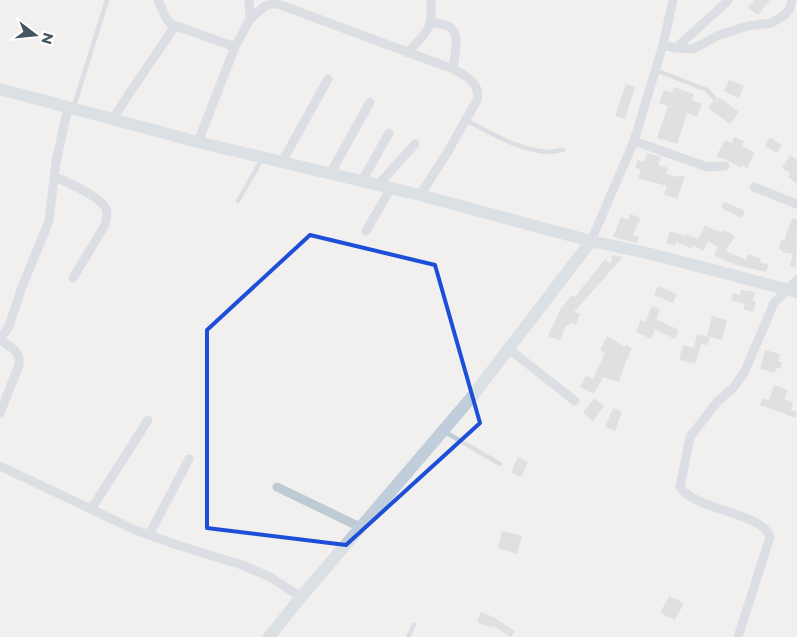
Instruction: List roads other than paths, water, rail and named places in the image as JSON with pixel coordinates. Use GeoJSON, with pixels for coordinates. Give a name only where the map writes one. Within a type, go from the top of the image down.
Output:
{"type":"FeatureCollection","features":[{"type":"Feature","properties":{"kind":"main road"},"geometry":{"type":"LineString","coordinates":[[0,89],[198,142],[420,195],[591,241],[792,291]]}},
{"type":"Feature","properties":{"kind":"main road"},"geometry":{"type":"LineString","coordinates":[[269,637],[360,527],[471,398],[591,241]]}},
{"type":"Feature","properties":{"kind":"street"},"geometry":{"type":"LineString","coordinates":[[158,0],[166,18],[175,26],[235,47]]}},
{"type":"Feature","properties":{"kind":"street"},"geometry":{"type":"LineString","coordinates":[[249,0],[250,19]]}},
{"type":"Feature","properties":{"kind":"street"},"geometry":{"type":"LineString","coordinates":[[407,53],[429,28],[431,22],[431,0]]}},
{"type":"Feature","properties":{"kind":"street"},"geometry":{"type":"LineString","coordinates":[[591,241],[634,141],[663,45],[672,0]]}},
{"type":"Feature","properties":{"kind":"street"},"geometry":{"type":"LineString","coordinates":[[663,45],[692,49],[719,35],[748,26],[771,24],[790,8],[792,0]]}},
{"type":"Feature","properties":{"kind":"street"},"geometry":{"type":"LineString","coordinates":[[676,48],[728,1]]}},
{"type":"Feature","properties":{"kind":"street"},"geometry":{"type":"LineString","coordinates":[[198,142],[235,47],[250,19],[265,6],[278,4],[452,69],[473,82],[478,92],[477,100],[420,195]]}},
{"type":"Feature","properties":{"kind":"street"},"geometry":{"type":"LineString","coordinates":[[431,22],[447,26],[454,31],[456,38],[452,69]]}},
{"type":"Feature","properties":{"kind":"street"},"geometry":{"type":"LineString","coordinates":[[113,119],[175,26]]}},
{"type":"Feature","properties":{"kind":"street"},"geometry":{"type":"LineString","coordinates":[[282,162],[328,79]]}},
{"type":"Feature","properties":{"kind":"street"},"geometry":{"type":"LineString","coordinates":[[330,174],[370,102]]}},
{"type":"Feature","properties":{"kind":"street"},"geometry":{"type":"LineString","coordinates":[[0,413],[20,359],[18,353],[0,340],[9,326],[22,286],[49,221],[56,162],[71,107]]}},
{"type":"Feature","properties":{"kind":"street"},"geometry":{"type":"LineString","coordinates":[[362,181],[389,133]]}},
{"type":"Feature","properties":{"kind":"street"},"geometry":{"type":"LineString","coordinates":[[634,141],[707,167],[725,166]]}},
{"type":"Feature","properties":{"kind":"street"},"geometry":{"type":"LineString","coordinates":[[366,231],[384,186],[414,144]]}},
{"type":"Feature","properties":{"kind":"street"},"geometry":{"type":"LineString","coordinates":[[55,177],[91,195],[102,203],[107,215],[105,225],[73,278]]}},
{"type":"Feature","properties":{"kind":"street"},"geometry":{"type":"LineString","coordinates":[[754,187],[797,204]]}},
{"type":"Feature","properties":{"kind":"street"},"geometry":{"type":"LineString","coordinates":[[738,637],[770,538],[768,532],[761,526],[733,513],[694,500],[680,487],[690,437],[717,402],[744,373],[774,303],[792,291],[797,280]]}},
{"type":"Feature","properties":{"kind":"street"},"geometry":{"type":"LineString","coordinates":[[770,285],[774,303]]}},
{"type":"Feature","properties":{"kind":"street"},"geometry":{"type":"LineString","coordinates":[[509,348],[575,401]]}},
{"type":"Feature","properties":{"kind":"street"},"geometry":{"type":"LineString","coordinates":[[92,508],[148,420]]}},
{"type":"Feature","properties":{"kind":"street"},"geometry":{"type":"LineString","coordinates":[[149,535],[189,459]]}},
{"type":"Feature","properties":{"kind":"street"},"geometry":{"type":"LineString","coordinates":[[0,466],[149,535],[242,565],[270,577],[301,597]]}},
{"type":"Feature","properties":{"kind":"street"},"geometry":{"type":"LineString","coordinates":[[278,487],[360,527]]}},
{"type":"Feature","properties":{"kind":"lane"},"geometry":{"type":"LineString","coordinates":[[71,107],[106,0]]}},
{"type":"Feature","properties":{"kind":"lane"},"geometry":{"type":"LineString","coordinates":[[656,70],[707,90],[714,99]]}},
{"type":"Feature","properties":{"kind":"lane"},"geometry":{"type":"LineString","coordinates":[[466,120],[503,138],[532,149],[548,152],[563,150]]}},
{"type":"Feature","properties":{"kind":"lane"},"geometry":{"type":"LineString","coordinates":[[238,201],[263,158]]}},
{"type":"Feature","properties":{"kind":"lane"},"geometry":{"type":"LineString","coordinates":[[443,430],[500,464]]}},
{"type":"Feature","properties":{"kind":"lane"},"geometry":{"type":"LineString","coordinates":[[408,637],[414,625]]}}]}
